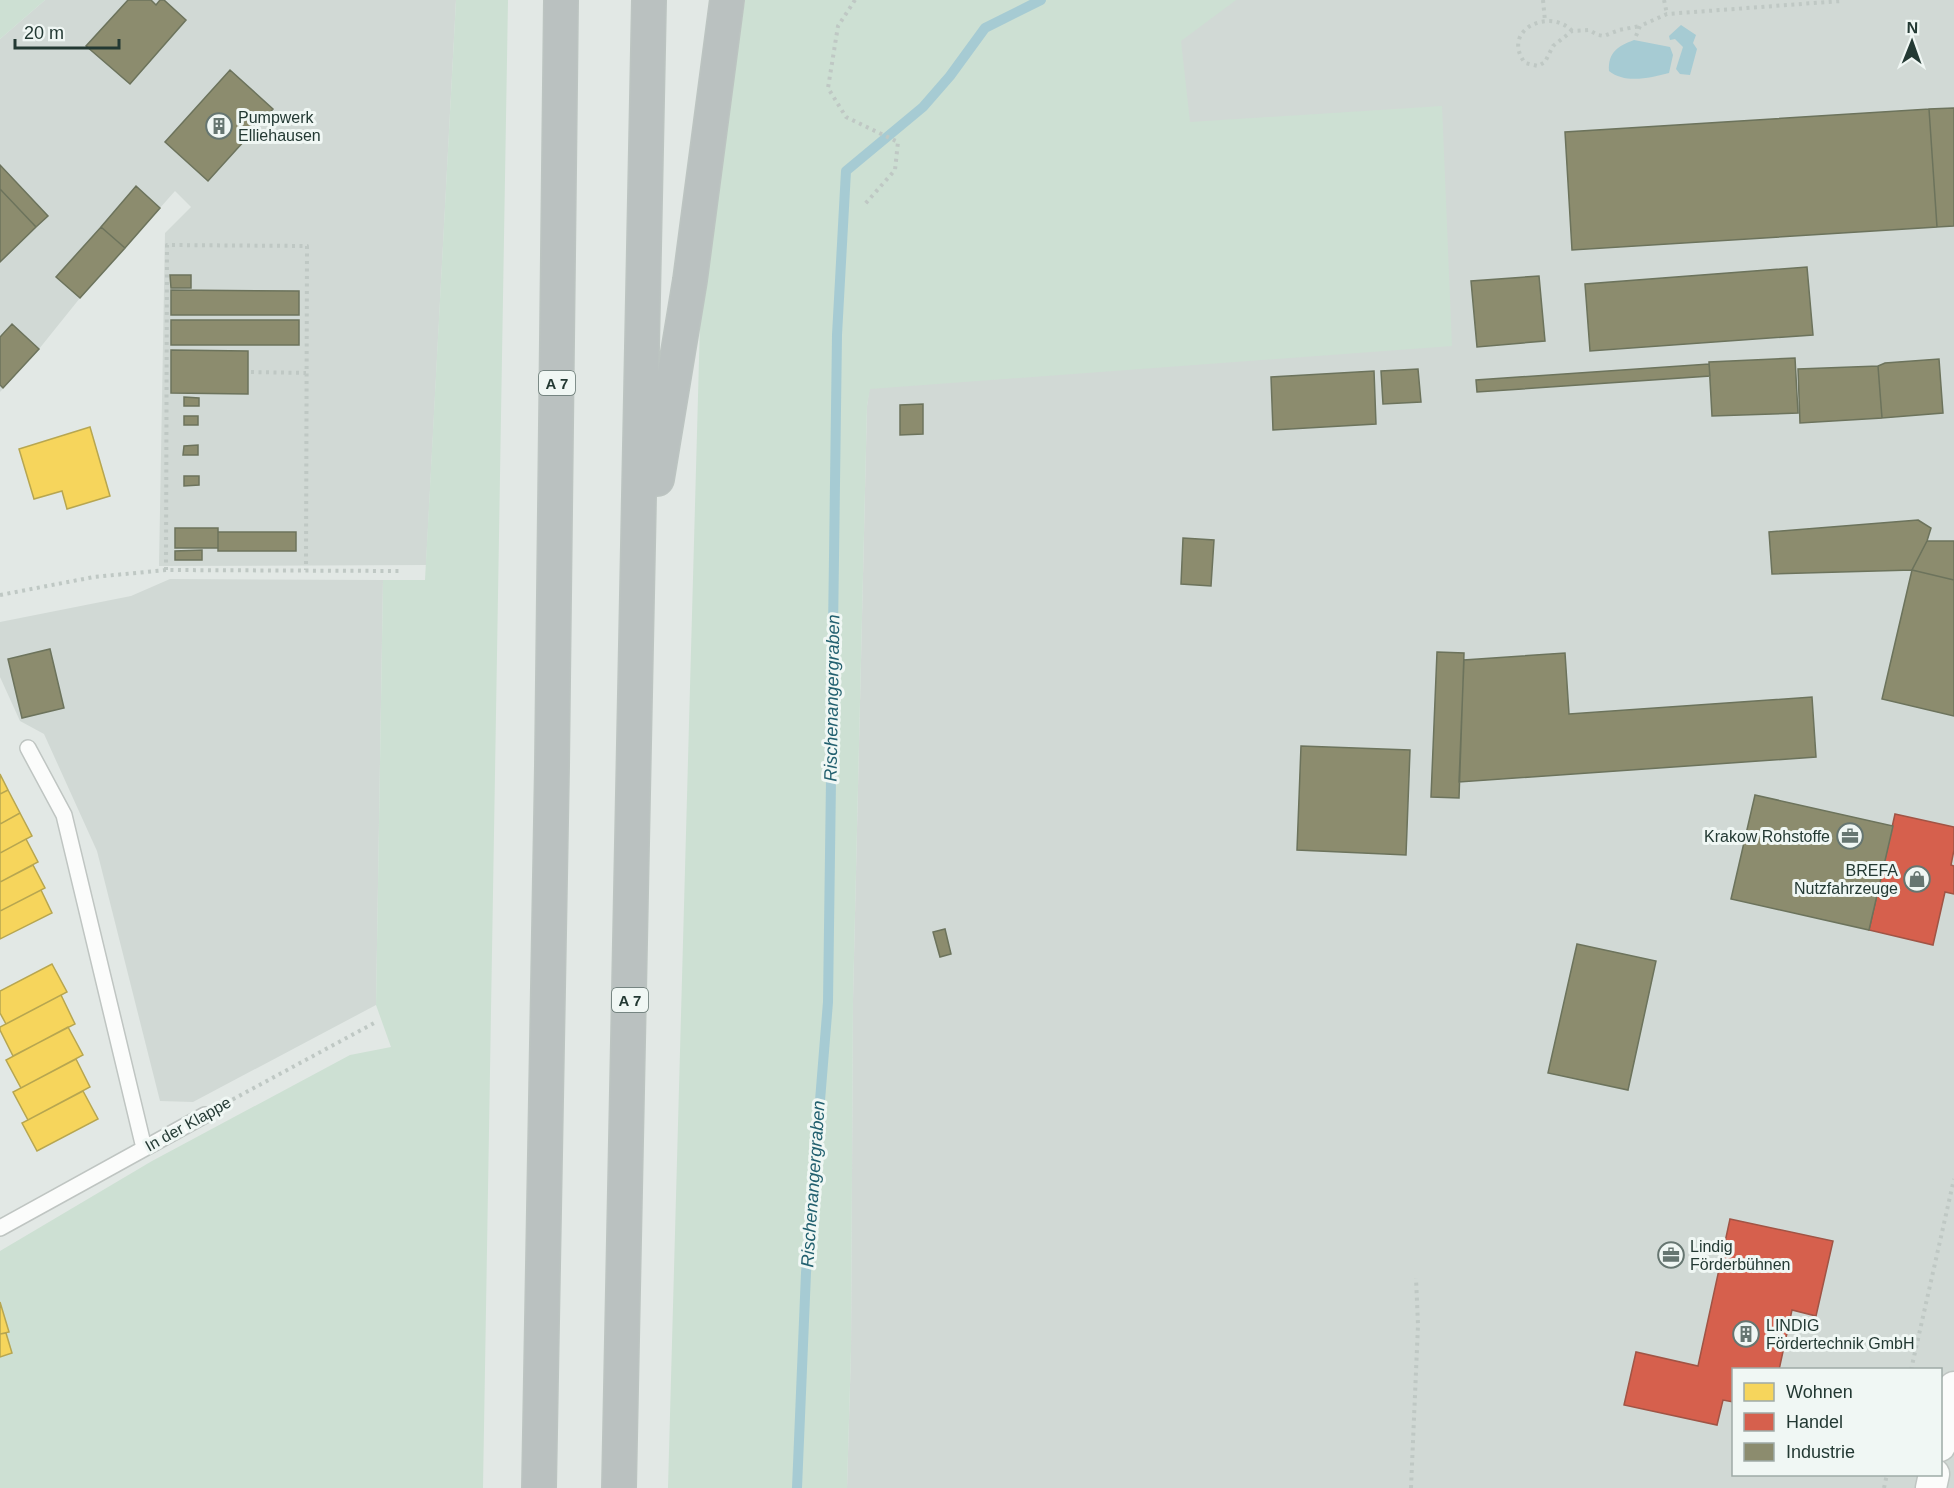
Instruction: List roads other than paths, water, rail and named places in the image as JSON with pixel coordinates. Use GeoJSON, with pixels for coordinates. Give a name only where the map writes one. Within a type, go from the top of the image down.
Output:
{"type":"FeatureCollection","features":[{"type":"Feature","properties":{"kind":"highway","name":"A 7"},"geometry":{"type":"LineString","coordinates":[[539,1488],[552,778],[561,0]]}},
{"type":"Feature","properties":{"kind":"highway","name":"A 7"},"geometry":{"type":"LineString","coordinates":[[619,1488],[650,0]]}},
{"type":"Feature","properties":{"kind":"highway"},"geometry":{"type":"LineString","coordinates":[[638,593],[690,280],[727,0]]}},
{"type":"Feature","properties":{"kind":"street"},"geometry":{"type":"LineString","coordinates":[[1942,1441],[1954,1387]]}},
{"type":"Feature","properties":{"kind":"lane"},"geometry":{"type":"LineString","coordinates":[[28,748],[64,815],[144,1148]]}},
{"type":"Feature","properties":{"kind":"lane","name":"In der Klappe"},"geometry":{"type":"LineString","coordinates":[[0,1228],[205,1115]]}},
{"type":"Feature","properties":{"kind":"water"},"geometry":{"type":"Polygon","coordinates":[[[1681,25],[1696,35],[1693,43],[1697,49],[1690,75],[1680,74],[1676,69],[1683,47],[1675,39],[1670,40],[1669,36],[1681,25]]]}},
{"type":"Feature","properties":{"kind":"water"},"geometry":{"type":"Polygon","coordinates":[[[1634,40],[1670,47],[1673,55],[1669,73],[1630,79],[1622,78],[1609,71],[1612,54],[1634,40]]]}},
{"type":"Feature","properties":{"kind":"waterway","name":"Rischenangergraben"},"geometry":{"type":"LineString","coordinates":[[797,1488],[806,1273],[828,1002],[837,335],[846,171],[923,107],[950,76],[985,28],[1041,0]]}},
{"type":"Feature","properties":{"kind":"place","name":"Pumpwerk Elliehausen"},"geometry":{"type":"Point","coordinates":[219,126]}},
{"type":"Feature","properties":{"kind":"place","name":"Krakow Rohstoffe"},"geometry":{"type":"Point","coordinates":[1850,836]}},
{"type":"Feature","properties":{"kind":"place","name":"BREFA Nutzfahrzeuge"},"geometry":{"type":"Point","coordinates":[1917,879]}},
{"type":"Feature","properties":{"kind":"place","name":"Lindig Förderbühnen"},"geometry":{"type":"Point","coordinates":[1671,1255]}},
{"type":"Feature","properties":{"kind":"place","name":"LINDIG Fördertechnik GmbH"},"geometry":{"type":"Point","coordinates":[1746,1334]}}]}
